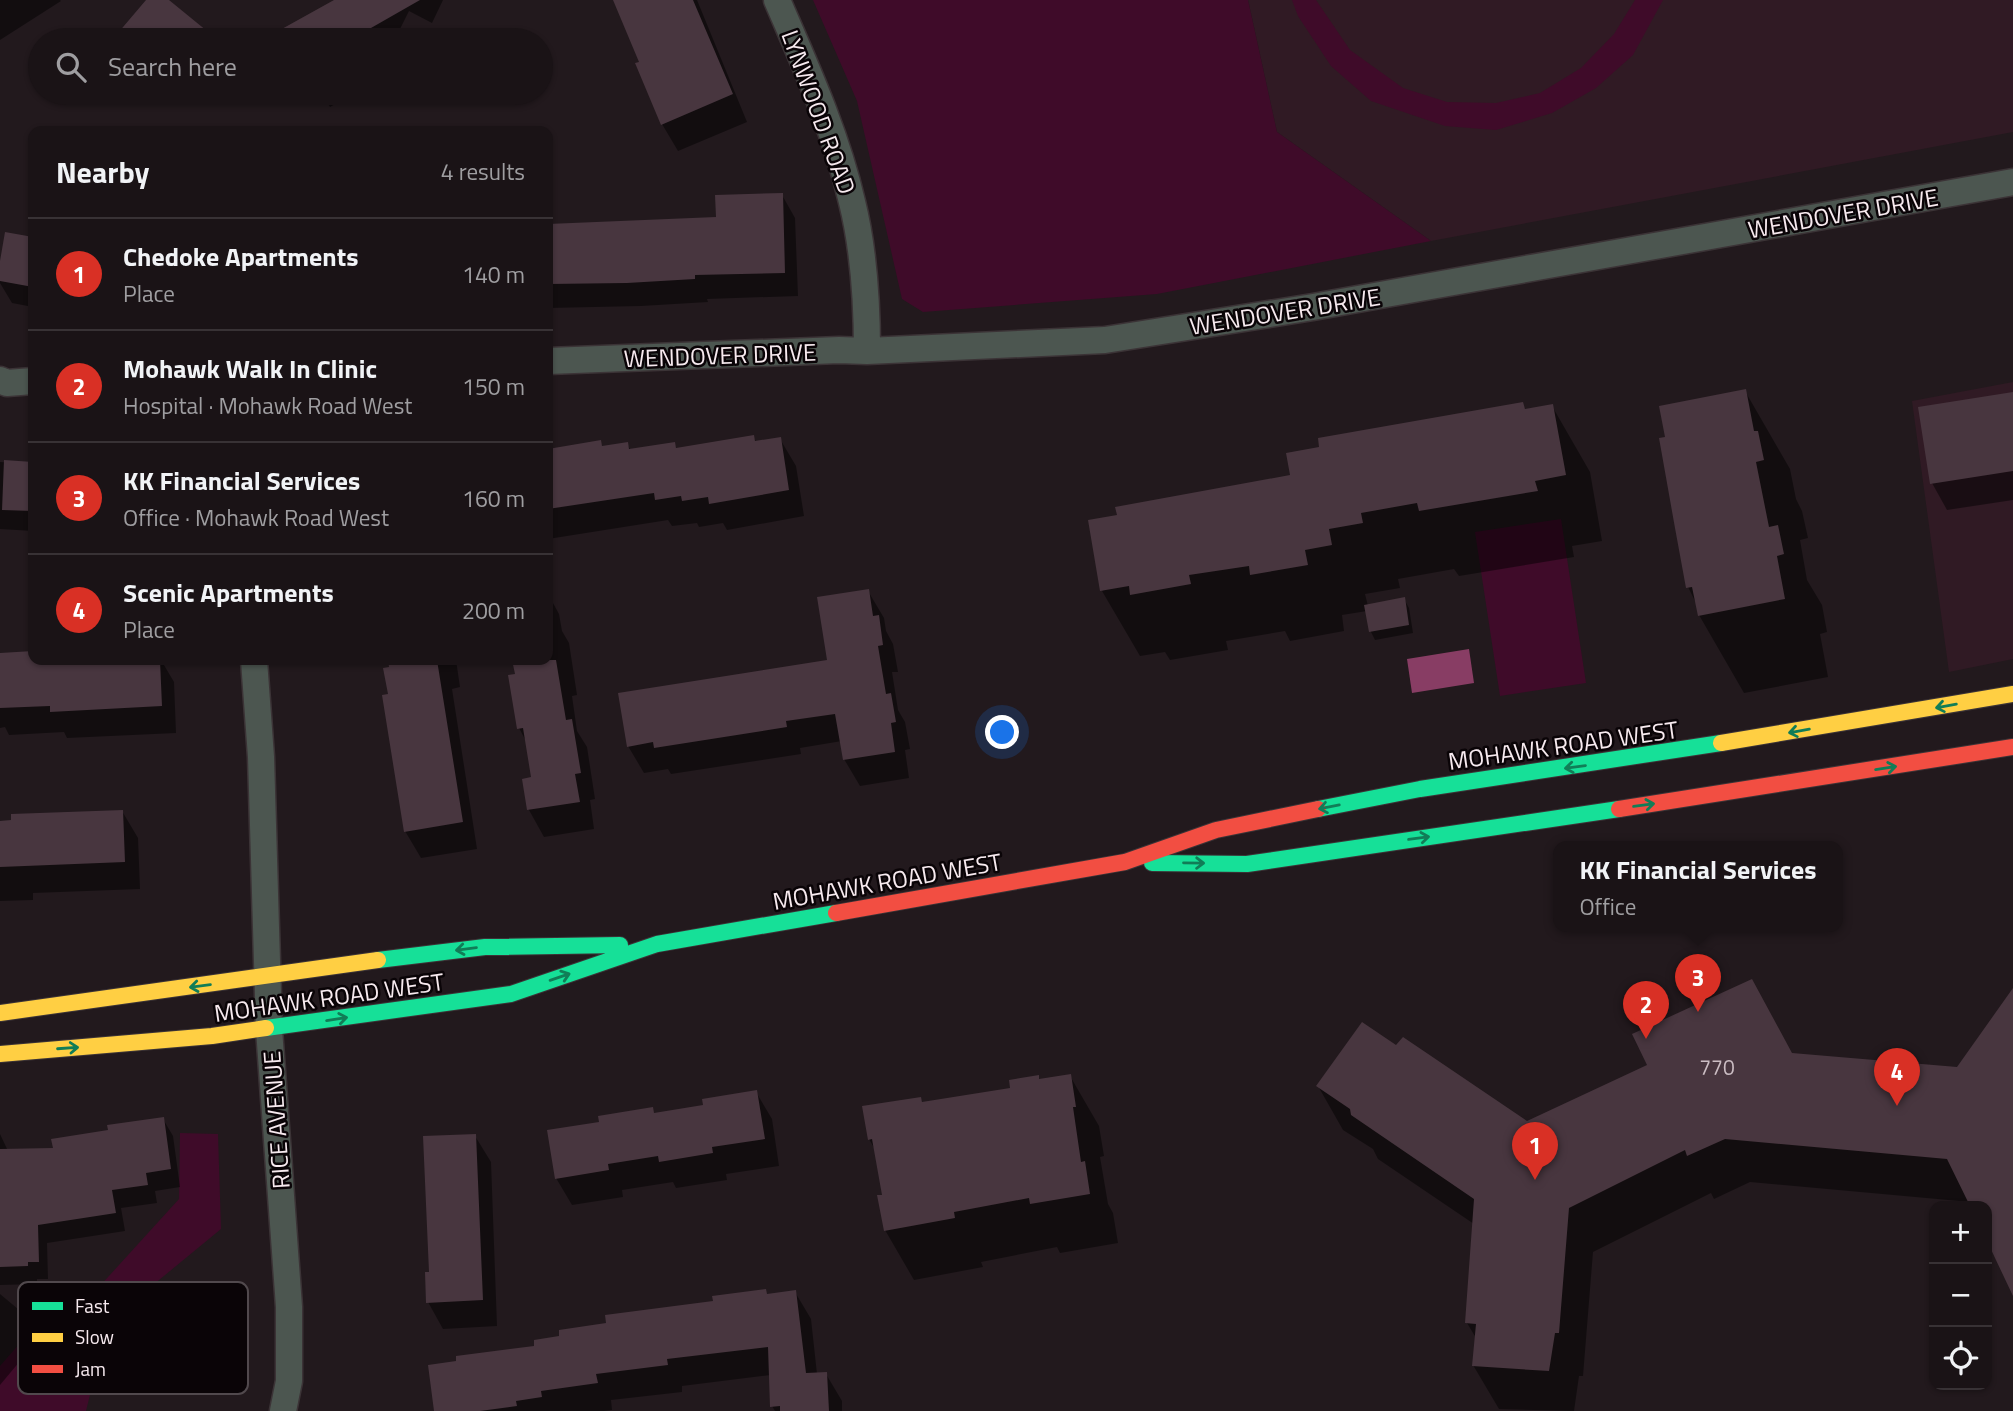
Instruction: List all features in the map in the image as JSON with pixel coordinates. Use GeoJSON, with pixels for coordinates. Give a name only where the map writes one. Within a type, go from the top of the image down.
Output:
{"type":"FeatureCollection","features":[{"type":"Feature","properties":{"kind":"main road","name":"MOHAWK ROAD WEST"},"geometry":{"type":"LineString","coordinates":[[0,1013],[216,984],[325,966],[485,947],[657,944],[1125,862],[1216,830],[1420,789],[1689,750],[2013,694]]}},
{"type":"Feature","properties":{"kind":"main road","name":"MOHAWK ROAD WEST"},"geometry":{"type":"LineString","coordinates":[[1125,862],[1247,864],[1770,787],[2013,747]]}},
{"type":"Feature","properties":{"kind":"main road","name":"MOHAWK ROAD WEST"},"geometry":{"type":"LineString","coordinates":[[0,1054],[269,1029],[511,994],[657,944]]}},
{"type":"Feature","properties":{"kind":"street","name":"LYNWOOD ROAD"},"geometry":{"type":"LineString","coordinates":[[777,0],[835,142],[852,202],[867,297],[867,351]]}},
{"type":"Feature","properties":{"kind":"street","name":"WENDOVER DRIVE"},"geometry":{"type":"LineString","coordinates":[[553,361],[1105,340],[1313,307],[2013,181]]}},
{"type":"Feature","properties":{"kind":"street"},"geometry":{"type":"LineString","coordinates":[[0,380],[7,383],[28,382]]}},
{"type":"Feature","properties":{"kind":"street","name":"RICE AVENUE"},"geometry":{"type":"LineString","coordinates":[[254,665],[261,757],[269,1029],[289,1307],[289,1381],[283,1411]]}},
{"type":"Feature","properties":{"kind":"shaded area"},"geometry":{"type":"Polygon","coordinates":[[[813,0],[1248,0],[1277,132],[1431,241],[1157,294],[923,312],[902,299],[857,101],[813,0]]]}},
{"type":"Feature","properties":{"kind":"shaded area"},"geometry":{"type":"Polygon","coordinates":[[[1248,0],[2013,0],[2013,132],[1431,241],[1277,132],[1248,0]]]}},
{"type":"Feature","properties":{"kind":"shaded area"},"geometry":{"type":"Polygon","coordinates":[[[1292,0],[1316,0],[1350,50],[1403,88],[1447,102],[1496,103],[1540,93],[1581,68],[1614,34],[1635,0],[1663,0],[1633,55],[1596,88],[1552,113],[1496,130],[1445,126],[1371,101],[1331,66],[1298,16],[1292,0]]]}},
{"type":"Feature","properties":{"kind":"shaded area"},"geometry":{"type":"Polygon","coordinates":[[[2013,382],[2013,659],[1949,672],[1912,401],[2013,382]]]}},
{"type":"Feature","properties":{"kind":"shaded area"},"geometry":{"type":"Polygon","coordinates":[[[1561,519],[1586,683],[1500,696],[1475,532],[1561,519]]]}},
{"type":"Feature","properties":{"kind":"shaded area"},"geometry":{"type":"Polygon","coordinates":[[[1469,649],[1474,683],[1412,693],[1407,659],[1469,649]]]}},
{"type":"Feature","properties":{"kind":"shaded area"},"geometry":{"type":"Polygon","coordinates":[[[180,1133],[218,1134],[221,1229],[157,1282],[103,1282],[179,1199],[180,1133]]]}},
{"type":"Feature","properties":{"kind":"shaded area"},"geometry":{"type":"Polygon","coordinates":[[[18,1345],[18,1394],[90,1394],[86,1411],[0,1411],[0,1366],[18,1345]]]}},
{"type":"Feature","properties":{"kind":"building"},"geometry":{"type":"Polygon","coordinates":[[[146,0],[169,0],[203,28],[122,28],[146,0]]]}},
{"type":"Feature","properties":{"kind":"building"},"geometry":{"type":"Polygon","coordinates":[[[334,0],[420,0],[371,28],[284,28],[334,0]]]}},
{"type":"Feature","properties":{"kind":"building"},"geometry":{"type":"Polygon","coordinates":[[[613,0],[693,0],[733,94],[661,125],[613,0]]]}},
{"type":"Feature","properties":{"kind":"building"},"geometry":{"type":"Polygon","coordinates":[[[783,193],[785,273],[695,275],[695,279],[627,283],[553,284],[553,224],[716,217],[715,195],[783,193]]]}},
{"type":"Feature","properties":{"kind":"building"},"geometry":{"type":"Polygon","coordinates":[[[5,232],[28,236],[28,286],[0,281],[5,232]]]}},
{"type":"Feature","properties":{"kind":"building"},"geometry":{"type":"Polygon","coordinates":[[[1746,389],[1754,431],[1758,431],[1764,460],[1756,462],[1769,527],[1778,525],[1784,554],[1777,556],[1785,599],[1698,616],[1692,587],[1686,588],[1659,438],[1665,437],[1659,406],[1746,389]]]}},
{"type":"Feature","properties":{"kind":"building"},"geometry":{"type":"Polygon","coordinates":[[[2013,392],[2013,471],[1930,484],[1918,407],[2013,392]]]}},
{"type":"Feature","properties":{"kind":"building"},"geometry":{"type":"Polygon","coordinates":[[[1523,402],[1525,409],[1553,404],[1566,475],[1535,481],[1538,491],[1419,511],[1417,503],[1361,513],[1363,523],[1329,529],[1332,545],[1305,550],[1308,565],[1250,575],[1249,566],[1189,575],[1191,584],[1130,595],[1129,586],[1100,591],[1088,520],[1117,515],[1115,507],[1290,475],[1286,453],[1319,447],[1318,438],[1523,402]]]}},
{"type":"Feature","properties":{"kind":"building"},"geometry":{"type":"Polygon","coordinates":[[[754,435],[755,441],[781,437],[789,490],[709,504],[708,497],[682,501],[681,496],[655,500],[654,493],[553,508],[553,448],[601,440],[602,446],[628,442],[629,449],[675,442],[676,448],[754,435]]]}},
{"type":"Feature","properties":{"kind":"building"},"geometry":{"type":"Polygon","coordinates":[[[4,460],[28,462],[28,511],[2,510],[4,460]]]}},
{"type":"Feature","properties":{"kind":"building"},"geometry":{"type":"Polygon","coordinates":[[[869,589],[873,616],[879,615],[883,645],[878,646],[886,694],[891,693],[896,722],[891,723],[895,752],[843,760],[835,714],[786,721],[787,727],[654,748],[653,742],[627,747],[618,693],[827,660],[817,597],[869,589]]]}},
{"type":"Feature","properties":{"kind":"building"},"geometry":{"type":"Polygon","coordinates":[[[1405,597],[1409,625],[1369,632],[1364,605],[1405,597]]]}},
{"type":"Feature","properties":{"kind":"building"},"geometry":{"type":"Polygon","coordinates":[[[28,651],[28,665],[160,665],[162,706],[50,712],[50,706],[0,708],[0,653],[28,651]]]}},
{"type":"Feature","properties":{"kind":"building"},"geometry":{"type":"Polygon","coordinates":[[[553,660],[556,660],[566,720],[572,719],[581,773],[575,774],[580,802],[527,810],[522,779],[531,777],[523,728],[517,729],[508,675],[515,674],[513,665],[553,665],[553,660]]]}},
{"type":"Feature","properties":{"kind":"building"},"geometry":{"type":"Polygon","coordinates":[[[438,665],[463,822],[404,832],[382,695],[388,694],[383,668],[438,665]]]}},
{"type":"Feature","properties":{"kind":"building"},"geometry":{"type":"Polygon","coordinates":[[[123,810],[125,862],[0,867],[0,821],[11,820],[11,814],[123,810]]]}},
{"type":"Feature","properties":{"kind":"building"},"geometry":{"type":"Polygon","coordinates":[[[1752,979],[1792,1053],[1957,1067],[2013,988],[2013,1296],[1992,1252],[1992,1201],[1968,1201],[1947,1159],[1725,1139],[1687,1156],[1685,1150],[1569,1208],[1559,1333],[1555,1333],[1549,1371],[1472,1366],[1476,1324],[1465,1323],[1474,1199],[1351,1115],[1350,1109],[1316,1086],[1362,1022],[1396,1045],[1403,1037],[1527,1121],[1647,1065],[1632,1034],[1752,979]]]}},
{"type":"Feature","properties":{"kind":"building"},"geometry":{"type":"Polygon","coordinates":[[[1071,1074],[1081,1162],[1085,1161],[1090,1194],[1030,1204],[1029,1198],[954,1212],[955,1218],[884,1231],[877,1195],[882,1195],[872,1139],[868,1140],[862,1106],[921,1097],[922,1102],[1010,1088],[1009,1080],[1071,1074]]]}},
{"type":"Feature","properties":{"kind":"building"},"geometry":{"type":"Polygon","coordinates":[[[757,1090],[765,1139],[712,1147],[713,1153],[659,1162],[658,1156],[608,1164],[609,1170],[555,1179],[547,1130],[599,1122],[598,1116],[653,1107],[654,1113],[703,1105],[702,1099],[757,1090]]]}},
{"type":"Feature","properties":{"kind":"building"},"geometry":{"type":"Polygon","coordinates":[[[164,1117],[171,1169],[146,1173],[148,1185],[112,1190],[116,1213],[38,1225],[39,1262],[28,1262],[28,1266],[0,1267],[0,1149],[53,1148],[51,1139],[108,1130],[107,1125],[164,1117]]]}},
{"type":"Feature","properties":{"kind":"building"},"geometry":{"type":"Polygon","coordinates":[[[476,1134],[483,1300],[426,1303],[425,1272],[429,1272],[423,1136],[476,1134]]]}},
{"type":"Feature","properties":{"kind":"building"},"geometry":{"type":"Polygon","coordinates":[[[766,1289],[767,1294],[796,1290],[806,1373],[827,1372],[829,1411],[780,1411],[780,1406],[770,1407],[768,1347],[667,1359],[668,1365],[596,1374],[598,1383],[541,1391],[542,1397],[516,1401],[517,1406],[480,1411],[434,1411],[428,1365],[456,1361],[456,1356],[534,1346],[534,1340],[559,1336],[559,1330],[606,1323],[605,1315],[713,1301],[712,1296],[766,1289]]]}},
{"type":"Feature","properties":{"kind":"traffic: fast"},"geometry":{"type":"LineString","coordinates":[[1318,809],[1420,789],[1721,743]]}},
{"type":"Feature","properties":{"kind":"traffic: fast"},"geometry":{"type":"LineString","coordinates":[[1152,863],[1247,864],[1619,809]]}},
{"type":"Feature","properties":{"kind":"traffic: fast"},"geometry":{"type":"LineString","coordinates":[[266,1028],[511,994],[657,944],[836,913]]}},
{"type":"Feature","properties":{"kind":"traffic: fast"},"geometry":{"type":"LineString","coordinates":[[378,960],[485,947],[620,945]]}},
{"type":"Feature","properties":{"kind":"traffic: slow"},"geometry":{"type":"LineString","coordinates":[[1721,743],[2013,694]]}},
{"type":"Feature","properties":{"kind":"traffic: slow"},"geometry":{"type":"LineString","coordinates":[[0,1013],[378,960]]}},
{"type":"Feature","properties":{"kind":"traffic: slow"},"geometry":{"type":"LineString","coordinates":[[0,1054],[212,1036],[266,1028]]}},
{"type":"Feature","properties":{"kind":"traffic: jam"},"geometry":{"type":"LineString","coordinates":[[1619,809],[2013,747]]}},
{"type":"Feature","properties":{"kind":"traffic: jam"},"geometry":{"type":"LineString","coordinates":[[836,913],[1125,862],[1216,830],[1318,809]]}},
{"type":"Feature","properties":{"kind":"place","name":"KK Financial Services"},"geometry":{"type":"Point","coordinates":[1698,1012]}},
{"type":"Feature","properties":{"kind":"place","name":"Mohawk Walk In Clinic"},"geometry":{"type":"Point","coordinates":[1646,1039]}},
{"type":"Feature","properties":{"kind":"place","name":"Scenic Apartments"},"geometry":{"type":"Point","coordinates":[1897,1106]}},
{"type":"Feature","properties":{"kind":"place","name":"Chedoke Apartments"},"geometry":{"type":"Point","coordinates":[1535,1180]}}]}
